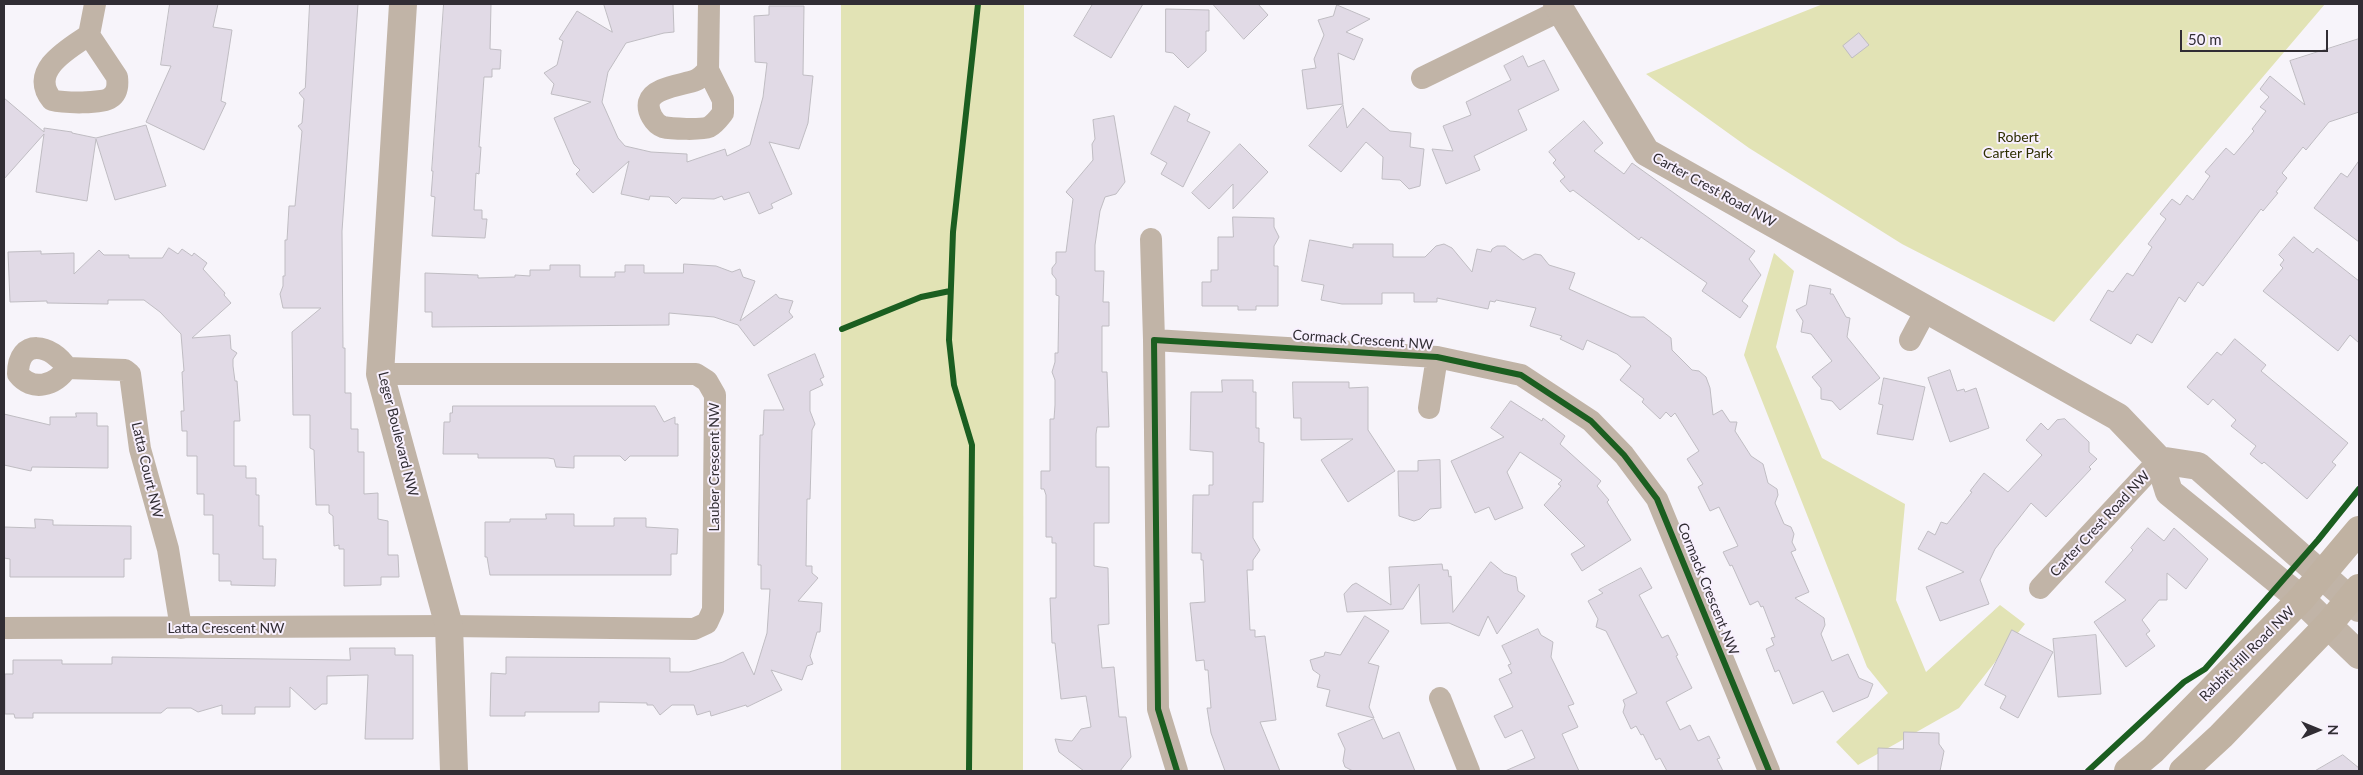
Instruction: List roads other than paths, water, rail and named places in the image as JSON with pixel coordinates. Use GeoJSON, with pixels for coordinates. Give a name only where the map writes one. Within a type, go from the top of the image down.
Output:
{"type":"FeatureCollection","features":[{"type":"Feature","properties":{"kind":"main road","name":"Rabbit Hill Road NW"},"geometry":{"type":"LineString","coordinates":[[2128,771],[2153,750],[2301,599],[2359,530]]}},
{"type":"Feature","properties":{"kind":"main road"},"geometry":{"type":"LineString","coordinates":[[2183,771],[2221,736],[2356,598]]}},
{"type":"Feature","properties":{"kind":"street"},"geometry":{"type":"LineString","coordinates":[[89,35],[94,4]]}},
{"type":"Feature","properties":{"kind":"street","name":"Leger Boulevard NW"},"geometry":{"type":"LineString","coordinates":[[403,4],[380,374],[448,626],[454,771]]}},
{"type":"Feature","properties":{"kind":"street"},"geometry":{"type":"LineString","coordinates":[[708,70],[709,4]]}},
{"type":"Feature","properties":{"kind":"street","name":"Carter Crest Road NW"},"geometry":{"type":"LineString","coordinates":[[1422,78],[1558,7],[1646,152],[2118,417],[2159,460],[2169,492],[2301,599],[2359,655]]}},
{"type":"Feature","properties":{"kind":"street"},"geometry":{"type":"LineString","coordinates":[[1151,240],[1154,340],[1158,708],[1177,771]]}},
{"type":"Feature","properties":{"kind":"street"},"geometry":{"type":"LineString","coordinates":[[1910,340],[1926,310]]}},
{"type":"Feature","properties":{"kind":"street","name":"Cormack Crescent NW"},"geometry":{"type":"LineString","coordinates":[[1154,340],[1437,357],[1521,375],[1591,420],[1624,455],[1657,499],[1769,771]]}},
{"type":"Feature","properties":{"kind":"street","name":"Cormack Crescent NW"},"geometry":{"type":"LineString","coordinates":[[1429,408],[1437,357]]}},
{"type":"Feature","properties":{"kind":"street","name":"Latta Court NW"},"geometry":{"type":"LineString","coordinates":[[67,368],[125,370],[130,374],[140,449],[168,548],[181,628]]}},
{"type":"Feature","properties":{"kind":"street","name":"Lauber Crescent NW"},"geometry":{"type":"LineString","coordinates":[[380,374],[696,374],[708,381],[715,395],[713,610],[707,623],[694,629],[448,626]]}},
{"type":"Feature","properties":{"kind":"street","name":"Carter Crest Road NW"},"geometry":{"type":"LineString","coordinates":[[2159,460],[2198,466],[2323,574],[2356,598]]}},
{"type":"Feature","properties":{"kind":"street","name":"Carter Crest Road NW"},"geometry":{"type":"LineString","coordinates":[[2040,588],[2159,460]]}},
{"type":"Feature","properties":{"kind":"street","name":"Latta Crescent NW"},"geometry":{"type":"LineString","coordinates":[[4,628],[448,626]]}},
{"type":"Feature","properties":{"kind":"street"},"geometry":{"type":"LineString","coordinates":[[1440,698],[1469,771]]}},
{"type":"Feature","properties":{"kind":"park label","name":"Robert Carter Park"},"geometry":{"type":"Point","coordinates":[2018,146]}}]}
